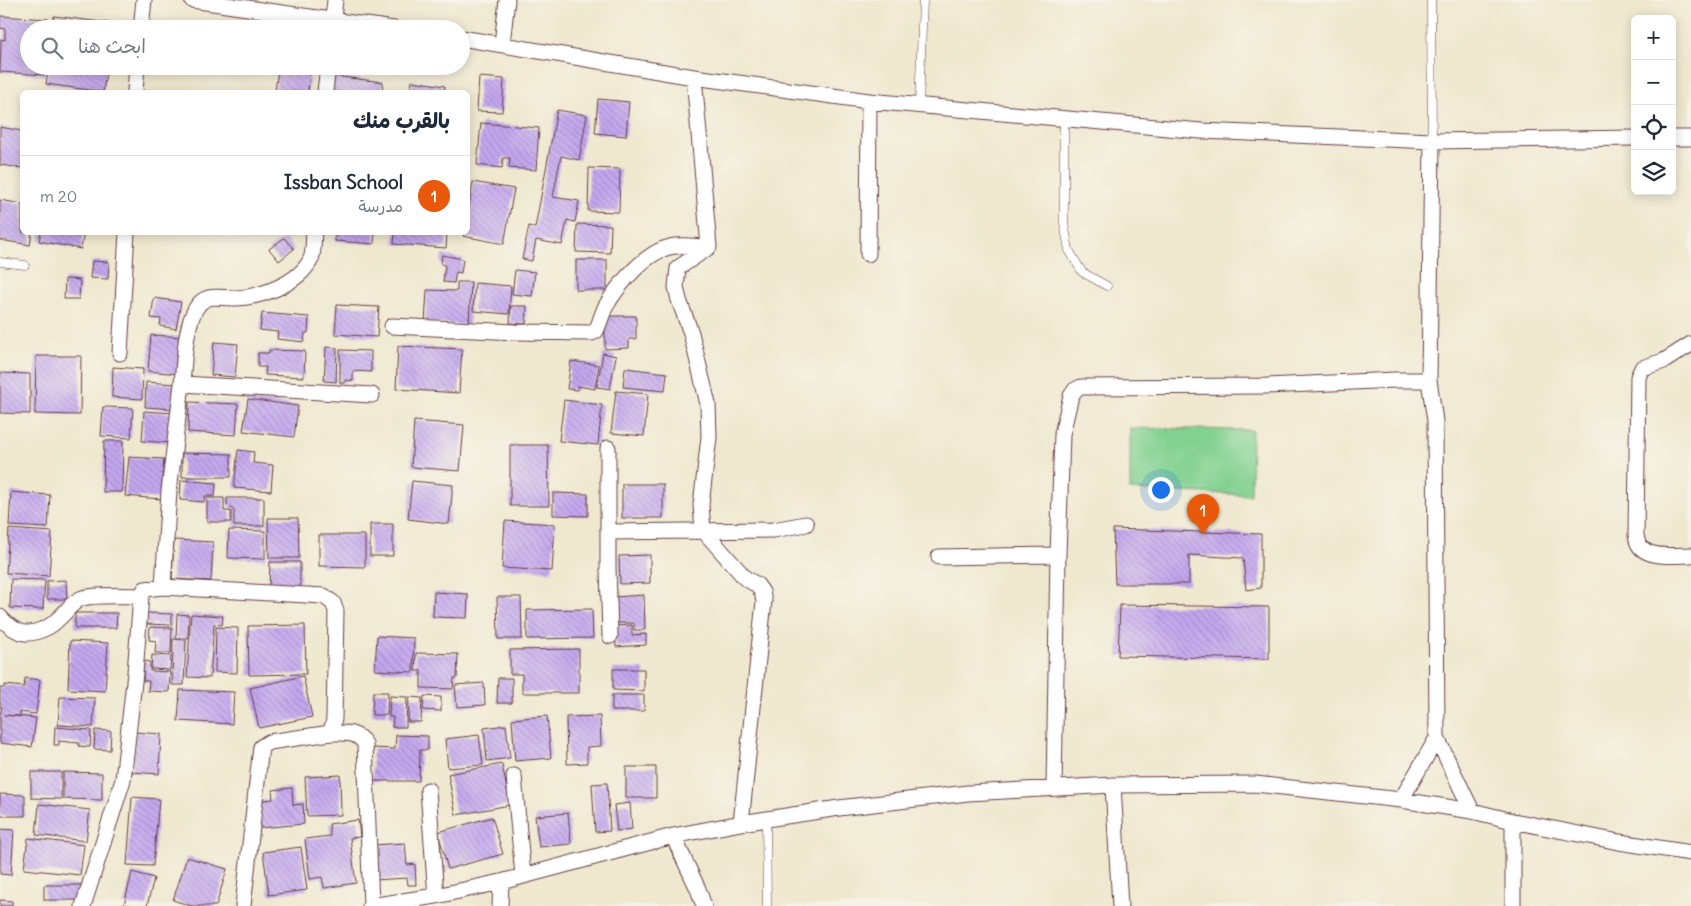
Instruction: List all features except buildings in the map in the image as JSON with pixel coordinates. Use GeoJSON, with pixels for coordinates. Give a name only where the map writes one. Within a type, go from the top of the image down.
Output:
{"type":"FeatureCollection","features":[{"type":"Feature","properties":{"kind":"street"},"geometry":{"type":"LineString","coordinates":[[142,20],[144,0]]}},
{"type":"Feature","properties":{"kind":"street"},"geometry":{"type":"LineString","coordinates":[[192,0],[305,20]]}},
{"type":"Feature","properties":{"kind":"street"},"geometry":{"type":"LineString","coordinates":[[333,20],[335,0]]}},
{"type":"Feature","properties":{"kind":"street"},"geometry":{"type":"LineString","coordinates":[[502,44],[507,0]]}},
{"type":"Feature","properties":{"kind":"street"},"geometry":{"type":"LineString","coordinates":[[470,39],[694,77],[869,101],[1201,131],[1432,141],[1631,138]]}},
{"type":"Feature","properties":{"kind":"street"},"geometry":{"type":"LineString","coordinates":[[135,90],[136,75]]}},
{"type":"Feature","properties":{"kind":"street"},"geometry":{"type":"LineString","coordinates":[[325,90],[327,75]]}},
{"type":"Feature","properties":{"kind":"street"},"geometry":{"type":"LineString","coordinates":[[694,77],[709,247]]}},
{"type":"Feature","properties":{"kind":"street"},"geometry":{"type":"LineString","coordinates":[[868,254],[869,101]]}},
{"type":"Feature","properties":{"kind":"street"},"geometry":{"type":"LineString","coordinates":[[1676,138],[1691,138]]}},
{"type":"Feature","properties":{"kind":"street"},"geometry":{"type":"LineString","coordinates":[[1432,141],[1429,380],[1435,421],[1437,738],[1472,812]]}},
{"type":"Feature","properties":{"kind":"street"},"geometry":{"type":"LineString","coordinates":[[120,354],[126,235]]}},
{"type":"Feature","properties":{"kind":"street"},"geometry":{"type":"LineString","coordinates":[[163,587],[169,491],[188,330],[200,303],[212,297],[234,298],[284,286],[301,273],[310,260],[313,252],[314,235]]}},
{"type":"Feature","properties":{"kind":"street"},"geometry":{"type":"LineString","coordinates":[[392,326],[516,332],[592,333],[596,331],[606,307],[620,287],[644,261],[658,251],[672,246],[709,247]]}},
{"type":"Feature","properties":{"kind":"street"},"geometry":{"type":"LineString","coordinates":[[709,247],[678,268],[676,287],[691,333],[708,404],[709,437],[701,505],[703,530],[744,578],[757,585],[762,592],[764,601],[742,823]]}},
{"type":"Feature","properties":{"kind":"street"},"geometry":{"type":"LineString","coordinates":[[1691,344],[1664,361],[1642,368],[1639,372],[1636,535],[1639,546],[1648,553],[1691,555]]}},
{"type":"Feature","properties":{"kind":"street"},"geometry":{"type":"LineString","coordinates":[[1054,788],[1062,434],[1071,396],[1075,390],[1081,387],[1267,386],[1429,380]]}},
{"type":"Feature","properties":{"kind":"street"},"geometry":{"type":"LineString","coordinates":[[182,384],[372,395]]}},
{"type":"Feature","properties":{"kind":"street"},"geometry":{"type":"LineString","coordinates":[[608,448],[610,636]]}},
{"type":"Feature","properties":{"kind":"street"},"geometry":{"type":"LineString","coordinates":[[608,532],[773,530],[806,524]]}},
{"type":"Feature","properties":{"kind":"street"},"geometry":{"type":"LineString","coordinates":[[938,557],[1058,556]]}},
{"type":"Feature","properties":{"kind":"street"},"geometry":{"type":"LineString","coordinates":[[83,906],[123,780],[135,674],[141,596],[145,590],[163,587],[324,596],[333,603],[336,611],[334,719],[331,733]]}},
{"type":"Feature","properties":{"kind":"street"},"geometry":{"type":"LineString","coordinates":[[0,617],[6,624],[25,633],[39,630],[56,622],[66,610],[80,599],[101,596],[141,596]]}},
{"type":"Feature","properties":{"kind":"street"},"geometry":{"type":"LineString","coordinates":[[243,906],[261,747],[269,742],[331,733],[352,733],[361,738],[365,744],[370,906],[390,905],[501,882],[673,836],[766,819],[839,808],[968,793],[1112,785],[1255,784],[1401,800],[1691,853]]}},
{"type":"Feature","properties":{"kind":"street"},"geometry":{"type":"LineString","coordinates":[[1401,800],[1437,738]]}},
{"type":"Feature","properties":{"kind":"street"},"geometry":{"type":"LineString","coordinates":[[514,776],[523,876]]}},
{"type":"Feature","properties":{"kind":"street"},"geometry":{"type":"LineString","coordinates":[[1112,785],[1120,906]]}},
{"type":"Feature","properties":{"kind":"street"},"geometry":{"type":"LineString","coordinates":[[428,790],[436,896]]}},
{"type":"Feature","properties":{"kind":"street"},"geometry":{"type":"LineString","coordinates":[[1513,821],[1513,906]]}},
{"type":"Feature","properties":{"kind":"street"},"geometry":{"type":"LineString","coordinates":[[673,836],[704,906]]}},
{"type":"Feature","properties":{"kind":"street"},"geometry":{"type":"LineString","coordinates":[[500,906],[501,882]]}},
{"type":"Feature","properties":{"kind":"lane"},"geometry":{"type":"LineString","coordinates":[[919,106],[923,0]]}},
{"type":"Feature","properties":{"kind":"lane"},"geometry":{"type":"LineString","coordinates":[[1431,0],[1432,141]]}},
{"type":"Feature","properties":{"kind":"lane"},"geometry":{"type":"LineString","coordinates":[[1064,119],[1064,223],[1069,250],[1082,272],[1107,286]]}},
{"type":"Feature","properties":{"kind":"lane"},"geometry":{"type":"LineString","coordinates":[[0,262],[25,265]]}},
{"type":"Feature","properties":{"kind":"lane"},"geometry":{"type":"LineString","coordinates":[[766,819],[767,906]]}},
{"type":"Feature","properties":{"kind":"green space"},"geometry":{"type":"Polygon","coordinates":[[[1130,428],[1252,430],[1251,495],[1130,490],[1130,428]]]}},
{"type":"Feature","properties":{"kind":"place","name":"Issban School"},"geometry":{"type":"Point","coordinates":[1203,535]}}]}
